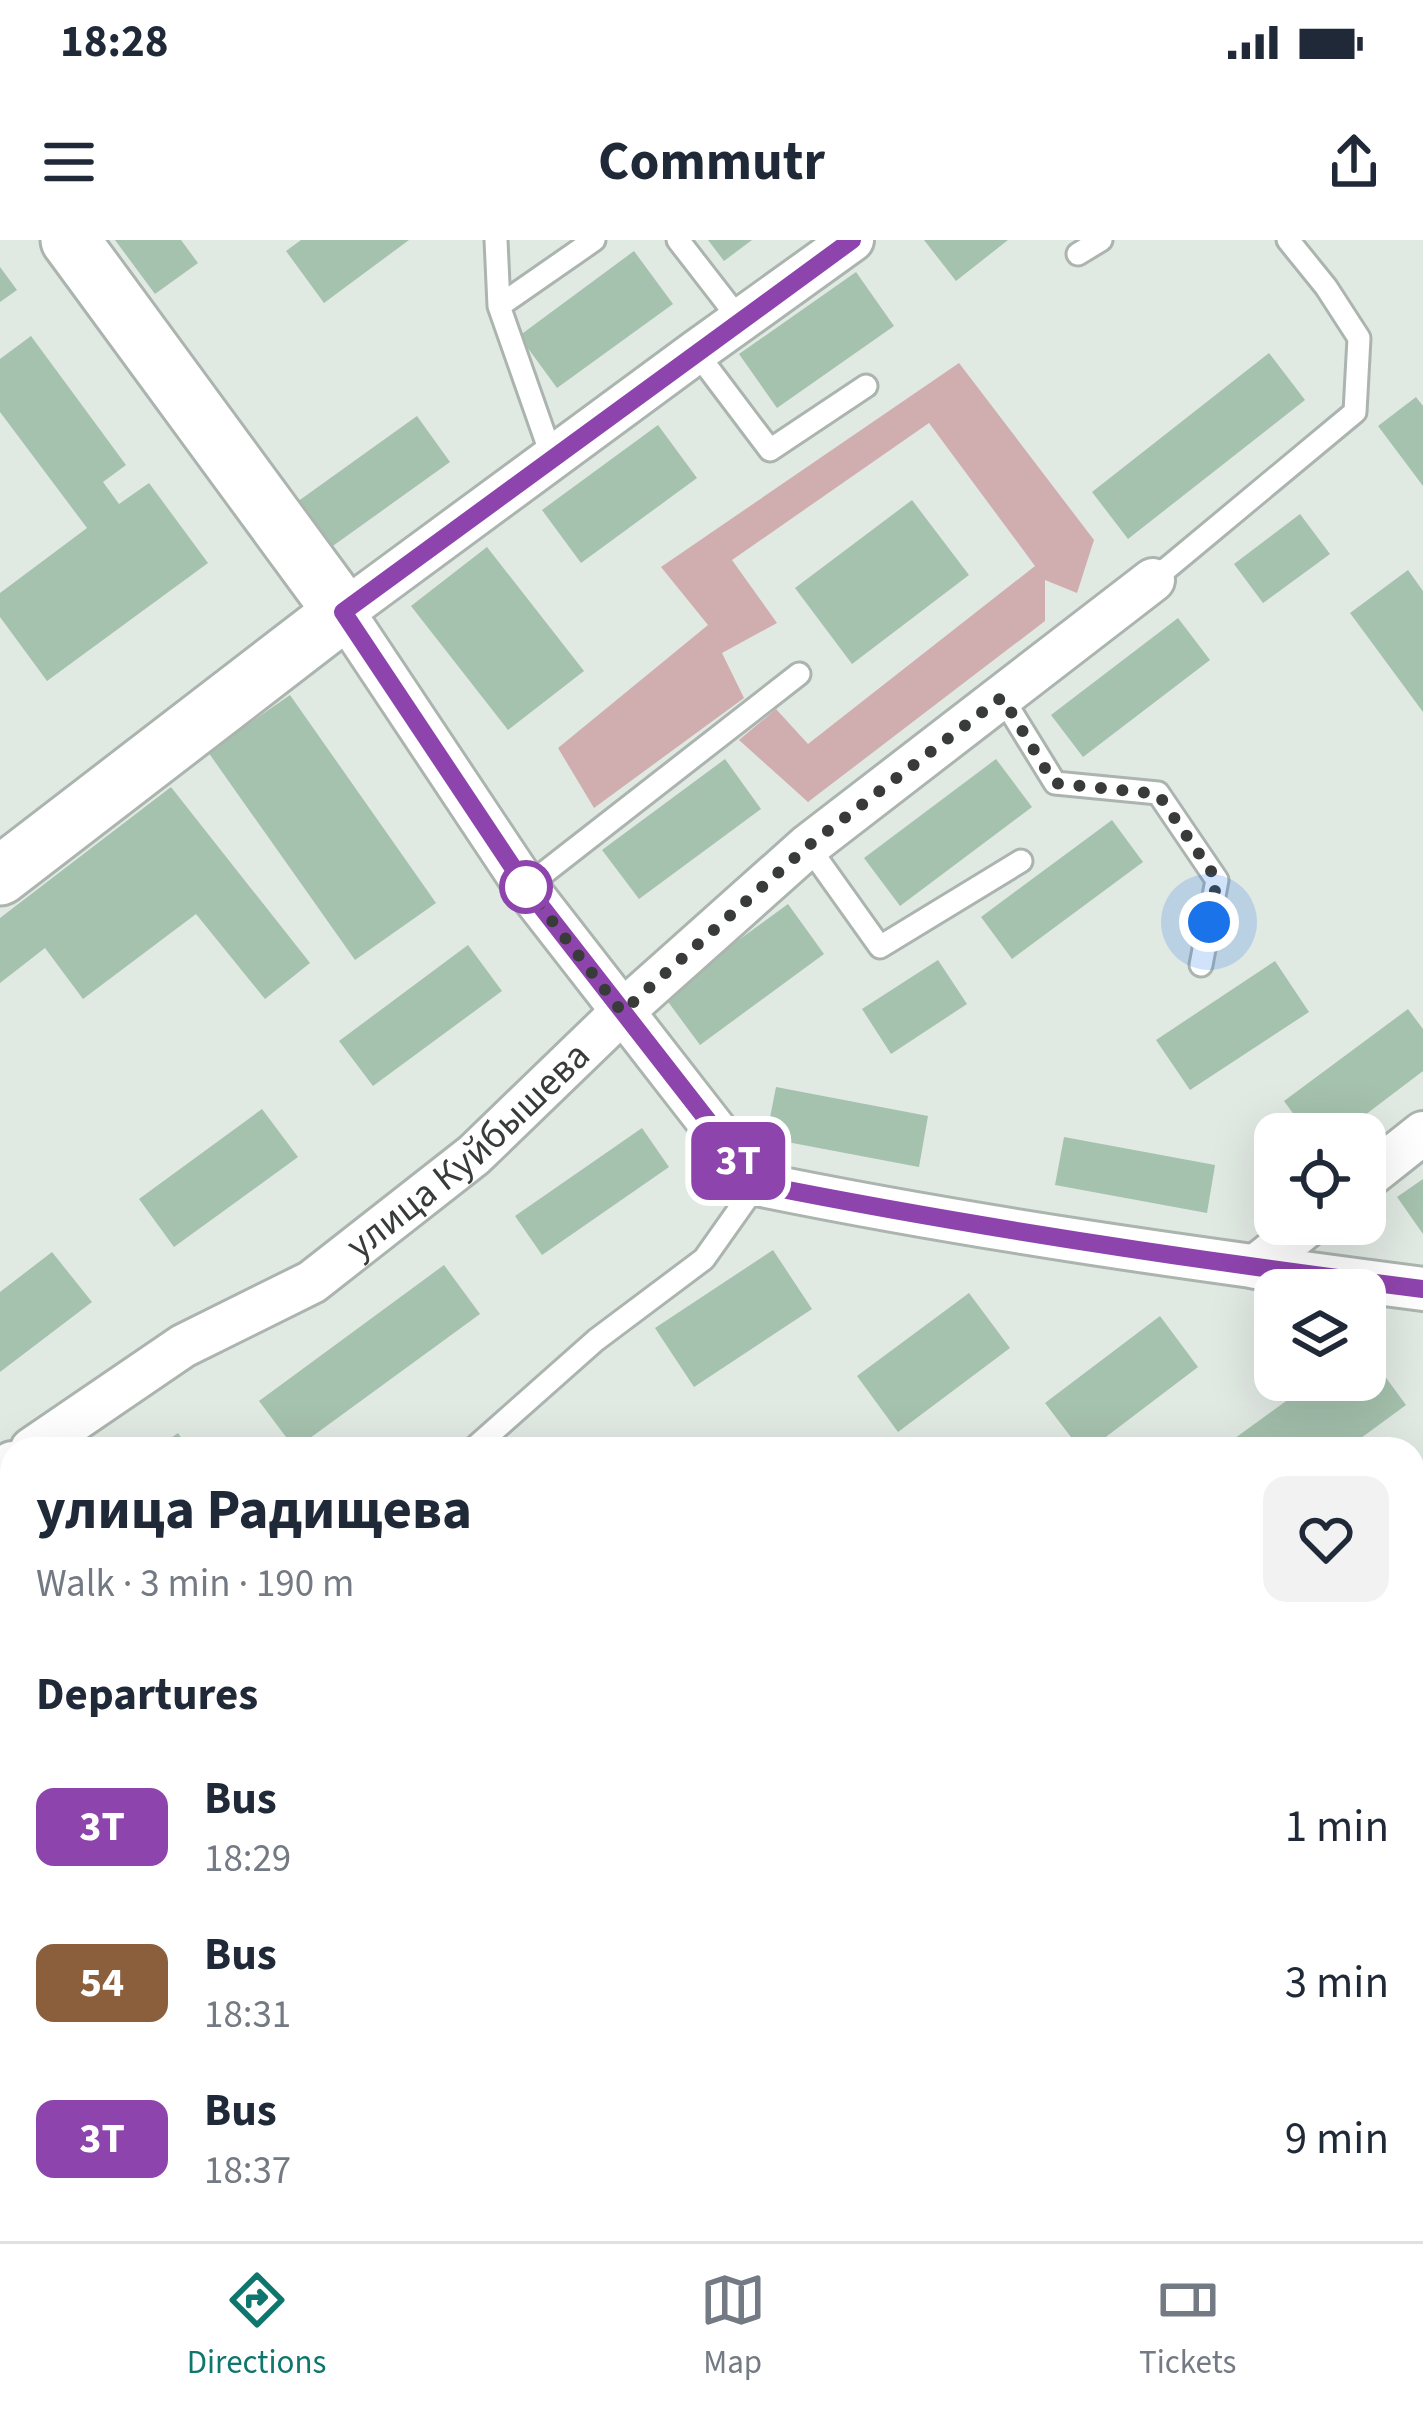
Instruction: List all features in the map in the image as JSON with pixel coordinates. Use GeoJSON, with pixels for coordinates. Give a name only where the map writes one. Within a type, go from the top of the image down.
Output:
{"type":"FeatureCollection","features":[{"type":"Feature","properties":{"kind":"street"},"geometry":{"type":"LineString","coordinates":[[70,240],[343,612],[526,887],[757,1184],[860,1205],[1423,1289]]}},
{"type":"Feature","properties":{"kind":"street"},"geometry":{"type":"LineString","coordinates":[[0,876],[343,612],[852,240]]}},
{"type":"Feature","properties":{"kind":"street","name":"улица Куйбышева"},"geometry":{"type":"LineString","coordinates":[[50,1437],[183,1346],[312,1282],[474,1155],[622,1012],[808,846],[1153,580]]}},
{"type":"Feature","properties":{"kind":"street"},"geometry":{"type":"LineString","coordinates":[[1386,1162],[1423,1133]]}},
{"type":"Feature","properties":{"kind":"street"},"geometry":{"type":"LineString","coordinates":[[1255,1267],[1283,1245]]}},
{"type":"Feature","properties":{"kind":"lane"},"geometry":{"type":"LineString","coordinates":[[496,240],[499,306],[552,457]]}},
{"type":"Feature","properties":{"kind":"lane"},"geometry":{"type":"LineString","coordinates":[[499,306],[594,240]]}},
{"type":"Feature","properties":{"kind":"lane"},"geometry":{"type":"LineString","coordinates":[[678,240],[751,313]]}},
{"type":"Feature","properties":{"kind":"lane"},"geometry":{"type":"LineString","coordinates":[[1078,254],[1101,240]]}},
{"type":"Feature","properties":{"kind":"lane"},"geometry":{"type":"LineString","coordinates":[[1153,580],[1355,412],[1359,338],[1288,240]]}},
{"type":"Feature","properties":{"kind":"lane"},"geometry":{"type":"LineString","coordinates":[[696,352],[770,450],[866,386]]}},
{"type":"Feature","properties":{"kind":"lane"},"geometry":{"type":"LineString","coordinates":[[526,887],[799,674]]}},
{"type":"Feature","properties":{"kind":"lane"},"geometry":{"type":"LineString","coordinates":[[1002,697],[1054,783],[1158,794],[1217,880],[1201,965]]}},
{"type":"Feature","properties":{"kind":"lane"},"geometry":{"type":"LineString","coordinates":[[808,846],[880,947],[1021,861]]}},
{"type":"Feature","properties":{"kind":"lane"},"geometry":{"type":"LineString","coordinates":[[487,1437],[596,1340],[704,1258],[757,1184]]}},
{"type":"Feature","properties":{"kind":"shaded area"},"geometry":{"type":"Polygon","coordinates":[[[959,363],[1094,540],[1077,593],[1045,580],[1045,621],[808,802],[739,740],[776,709],[808,744],[1035,566],[929,423],[732,560],[777,623],[722,653],[744,698],[594,808],[558,748],[708,625],[661,567],[959,363]]]}},
{"type":"Feature","properties":{"kind":"building"},"geometry":{"type":"Polygon","coordinates":[[[115,240],[181,240],[198,263],[155,294],[115,240]]]}},
{"type":"Feature","properties":{"kind":"building"},"geometry":{"type":"Polygon","coordinates":[[[301,240],[409,240],[324,303],[286,251],[301,240]]]}},
{"type":"Feature","properties":{"kind":"building"},"geometry":{"type":"Polygon","coordinates":[[[708,240],[752,240],[724,261],[708,240]]]}},
{"type":"Feature","properties":{"kind":"building"},"geometry":{"type":"Polygon","coordinates":[[[924,240],[1008,240],[956,281],[924,240]]]}},
{"type":"Feature","properties":{"kind":"building"},"geometry":{"type":"Polygon","coordinates":[[[634,251],[673,304],[557,388],[519,336],[634,251]]]}},
{"type":"Feature","properties":{"kind":"building"},"geometry":{"type":"Polygon","coordinates":[[[0,267],[17,290],[0,302],[0,267]]]}},
{"type":"Feature","properties":{"kind":"building"},"geometry":{"type":"Polygon","coordinates":[[[856,272],[894,326],[777,408],[739,354],[856,272]]]}},
{"type":"Feature","properties":{"kind":"building"},"geometry":{"type":"Polygon","coordinates":[[[31,336],[126,465],[103,482],[119,504],[149,483],[208,563],[47,681],[0,617],[0,593],[87,528],[0,412],[0,359],[31,336]]]}},
{"type":"Feature","properties":{"kind":"building"},"geometry":{"type":"Polygon","coordinates":[[[1269,353],[1305,400],[1128,539],[1092,492],[1269,353]]]}},
{"type":"Feature","properties":{"kind":"building"},"geometry":{"type":"Polygon","coordinates":[[[1416,397],[1423,406],[1423,486],[1378,426],[1416,397]]]}},
{"type":"Feature","properties":{"kind":"building"},"geometry":{"type":"Polygon","coordinates":[[[417,416],[450,462],[330,548],[297,502],[417,416]]]}},
{"type":"Feature","properties":{"kind":"building"},"geometry":{"type":"Polygon","coordinates":[[[658,425],[697,478],[581,563],[542,510],[658,425]]]}},
{"type":"Feature","properties":{"kind":"building"},"geometry":{"type":"Polygon","coordinates":[[[912,500],[969,575],[852,664],[795,588],[912,500]]]}},
{"type":"Feature","properties":{"kind":"building"},"geometry":{"type":"Polygon","coordinates":[[[1300,514],[1330,554],[1263,603],[1234,564],[1300,514]]]}},
{"type":"Feature","properties":{"kind":"building"},"geometry":{"type":"Polygon","coordinates":[[[487,547],[584,671],[508,730],[411,606],[487,547]]]}},
{"type":"Feature","properties":{"kind":"building"},"geometry":{"type":"Polygon","coordinates":[[[1408,570],[1423,591],[1423,712],[1350,613],[1408,570]]]}},
{"type":"Feature","properties":{"kind":"building"},"geometry":{"type":"Polygon","coordinates":[[[1178,618],[1210,660],[1083,757],[1051,715],[1178,618]]]}},
{"type":"Feature","properties":{"kind":"building"},"geometry":{"type":"Polygon","coordinates":[[[290,695],[436,903],[355,960],[208,752],[290,695]]]}},
{"type":"Feature","properties":{"kind":"building"},"geometry":{"type":"Polygon","coordinates":[[[725,759],[761,809],[639,899],[602,850],[725,759]]]}},
{"type":"Feature","properties":{"kind":"building"},"geometry":{"type":"Polygon","coordinates":[[[996,759],[1032,807],[900,906],[864,858],[996,759]]]}},
{"type":"Feature","properties":{"kind":"building"},"geometry":{"type":"Polygon","coordinates":[[[171,787],[310,963],[265,999],[196,914],[83,999],[45,948],[0,983],[0,918],[171,787]]]}},
{"type":"Feature","properties":{"kind":"building"},"geometry":{"type":"Polygon","coordinates":[[[1112,820],[1143,862],[1012,959],[981,917],[1112,820]]]}},
{"type":"Feature","properties":{"kind":"building"},"geometry":{"type":"Polygon","coordinates":[[[788,904],[824,954],[700,1045],[663,995],[788,904]]]}},
{"type":"Feature","properties":{"kind":"building"},"geometry":{"type":"Polygon","coordinates":[[[468,945],[502,991],[373,1086],[339,1041],[468,945]]]}},
{"type":"Feature","properties":{"kind":"building"},"geometry":{"type":"Polygon","coordinates":[[[938,960],[967,1004],[891,1054],[862,1009],[938,960]]]}},
{"type":"Feature","properties":{"kind":"building"},"geometry":{"type":"Polygon","coordinates":[[[1275,961],[1309,1012],[1190,1090],[1156,1040],[1275,961]]]}},
{"type":"Feature","properties":{"kind":"building"},"geometry":{"type":"Polygon","coordinates":[[[1408,1009],[1423,1029],[1423,1071],[1368,1113],[1293,1113],[1284,1101],[1408,1009]]]}},
{"type":"Feature","properties":{"kind":"building"},"geometry":{"type":"Polygon","coordinates":[[[776,1087],[928,1116],[919,1167],[766,1138],[776,1087]]]}},
{"type":"Feature","properties":{"kind":"building"},"geometry":{"type":"Polygon","coordinates":[[[262,1109],[298,1157],[174,1247],[139,1199],[262,1109]]]}},
{"type":"Feature","properties":{"kind":"building"},"geometry":{"type":"Polygon","coordinates":[[[642,1128],[669,1167],[542,1255],[515,1216],[642,1128]]]}},
{"type":"Feature","properties":{"kind":"building"},"geometry":{"type":"Polygon","coordinates":[[[1064,1137],[1215,1165],[1207,1213],[1055,1185],[1064,1137]]]}},
{"type":"Feature","properties":{"kind":"building"},"geometry":{"type":"Polygon","coordinates":[[[1423,1179],[1423,1234],[1397,1197],[1423,1179]]]}},
{"type":"Feature","properties":{"kind":"building"},"geometry":{"type":"Polygon","coordinates":[[[773,1250],[812,1309],[694,1387],[655,1328],[773,1250]]]}},
{"type":"Feature","properties":{"kind":"building"},"geometry":{"type":"Polygon","coordinates":[[[52,1252],[92,1302],[0,1372],[0,1292],[52,1252]]]}},
{"type":"Feature","properties":{"kind":"building"},"geometry":{"type":"Polygon","coordinates":[[[444,1265],[480,1314],[311,1437],[286,1437],[259,1401],[444,1265]]]}},
{"type":"Feature","properties":{"kind":"building"},"geometry":{"type":"Polygon","coordinates":[[[969,1293],[1010,1348],[898,1432],[857,1376],[969,1293]]]}},
{"type":"Feature","properties":{"kind":"building"},"geometry":{"type":"Polygon","coordinates":[[[1160,1316],[1198,1367],[1106,1437],[1071,1437],[1045,1403],[1160,1316]]]}},
{"type":"Feature","properties":{"kind":"building"},"geometry":{"type":"Polygon","coordinates":[[[1386,1378],[1406,1405],[1362,1437],[1237,1437],[1286,1401],[1386,1401],[1386,1378]]]}},
{"type":"Feature","properties":{"kind":"bus line","name":"3Т"},"geometry":{"type":"LineString","coordinates":[[852,240],[343,612],[526,887],[757,1184],[860,1205],[1423,1289]]}},
{"type":"Feature","properties":{"kind":"route"},"geometry":{"type":"LineString","coordinates":[[526,887],[622,1012],[808,846],[1002,697],[1054,783],[1158,794],[1217,880],[1209,922]]}}]}
